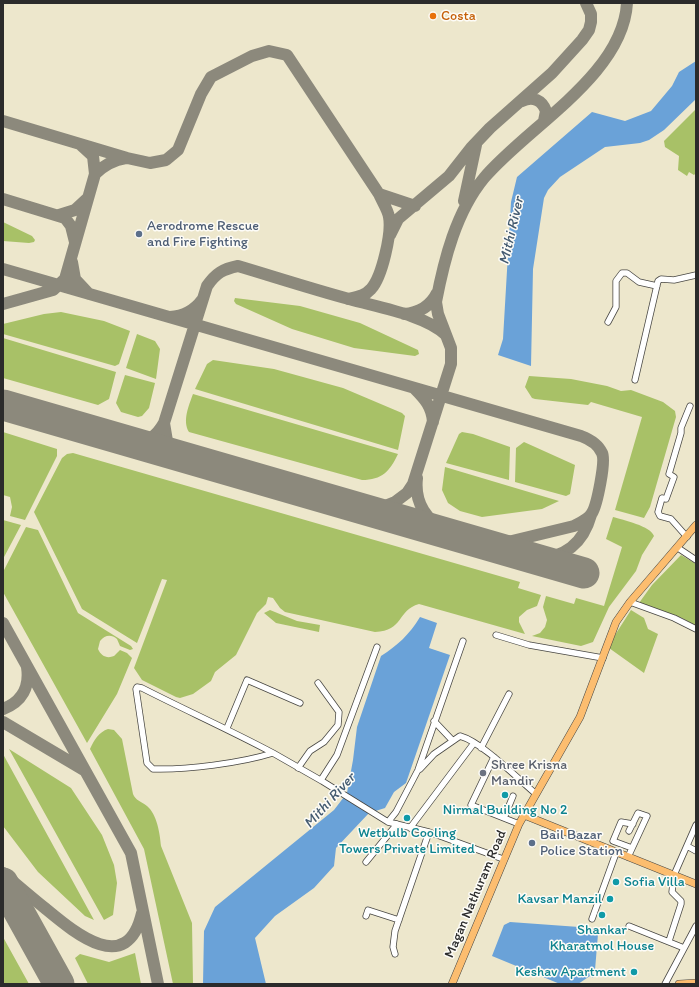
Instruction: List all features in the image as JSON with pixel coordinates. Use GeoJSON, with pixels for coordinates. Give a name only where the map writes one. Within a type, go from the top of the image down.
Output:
{"type":"FeatureCollection","features":[{"type":"Feature","properties":{"kind":"main road","name":"Magan Nathuram Road"},"geometry":{"type":"LineString","coordinates":[[452,984],[519,824],[580,717],[616,622],[630,602],[678,548],[696,525]]}},
{"type":"Feature","properties":{"kind":"main road"},"geometry":{"type":"LineString","coordinates":[[524,815],[696,884]]}},
{"type":"Feature","properties":{"kind":"main road"},"geometry":{"type":"LineString","coordinates":[[679,984],[696,983]]}},
{"type":"Feature","properties":{"kind":"street"},"geometry":{"type":"LineString","coordinates":[[608,322],[616,307],[616,281],[622,273],[627,273],[639,282],[657,286]]}},
{"type":"Feature","properties":{"kind":"street"},"geometry":{"type":"LineString","coordinates":[[635,380],[658,281],[661,279],[674,280],[696,275]]}},
{"type":"Feature","properties":{"kind":"street"},"geometry":{"type":"LineString","coordinates":[[686,537],[671,519],[660,516],[658,512],[662,498],[666,499],[674,477],[669,474],[671,464],[681,433],[681,428],[690,406]]}},
{"type":"Feature","properties":{"kind":"street"},"geometry":{"type":"LineString","coordinates":[[678,548],[696,560]]}},
{"type":"Feature","properties":{"kind":"street"},"geometry":{"type":"LineString","coordinates":[[630,602],[674,618],[696,629]]}},
{"type":"Feature","properties":{"kind":"street"},"geometry":{"type":"LineString","coordinates":[[496,635],[529,645],[603,658]]}},
{"type":"Feature","properties":{"kind":"street"},"geometry":{"type":"LineString","coordinates":[[388,822],[396,812],[418,770],[463,641]]}},
{"type":"Feature","properties":{"kind":"street"},"geometry":{"type":"LineString","coordinates":[[321,781],[337,755],[377,647]]}},
{"type":"Feature","properties":{"kind":"street"},"geometry":{"type":"LineString","coordinates":[[227,728],[247,680],[300,703]]}},
{"type":"Feature","properties":{"kind":"street"},"geometry":{"type":"LineString","coordinates":[[298,768],[310,750],[324,742],[338,726],[339,712],[318,684]]}},
{"type":"Feature","properties":{"kind":"street"},"geometry":{"type":"LineString","coordinates":[[273,753],[253,760],[177,768],[151,767],[146,758],[136,689],[137,687],[142,688],[202,719],[227,728],[273,753],[321,781],[388,822],[429,832],[504,859]]}},
{"type":"Feature","properties":{"kind":"street"},"geometry":{"type":"LineString","coordinates":[[481,748],[509,694]]}},
{"type":"Feature","properties":{"kind":"street"},"geometry":{"type":"LineString","coordinates":[[434,721],[452,740]]}},
{"type":"Feature","properties":{"kind":"street"},"geometry":{"type":"LineString","coordinates":[[418,770],[452,740],[460,736],[468,738],[494,757],[536,794]]}},
{"type":"Feature","properties":{"kind":"street"},"geometry":{"type":"LineString","coordinates":[[410,828],[474,743]]}},
{"type":"Feature","properties":{"kind":"street"},"geometry":{"type":"LineString","coordinates":[[494,757],[471,805],[519,824]]}},
{"type":"Feature","properties":{"kind":"street"},"geometry":{"type":"LineString","coordinates":[[504,818],[513,796]]}},
{"type":"Feature","properties":{"kind":"street"},"geometry":{"type":"LineString","coordinates":[[628,857],[647,816],[638,813],[630,831]]}},
{"type":"Feature","properties":{"kind":"street"},"geometry":{"type":"LineString","coordinates":[[592,919],[614,852],[616,843],[614,840],[621,822],[633,824]]}},
{"type":"Feature","properties":{"kind":"street"},"geometry":{"type":"LineString","coordinates":[[366,862],[397,824]]}},
{"type":"Feature","properties":{"kind":"street"},"geometry":{"type":"LineString","coordinates":[[669,941],[681,904],[681,901],[672,892],[674,875],[696,825]]}},
{"type":"Feature","properties":{"kind":"street"},"geometry":{"type":"LineString","coordinates":[[395,954],[393,947],[399,920],[429,832]]}},
{"type":"Feature","properties":{"kind":"street"},"geometry":{"type":"LineString","coordinates":[[616,843],[632,848]]}},
{"type":"Feature","properties":{"kind":"street"},"geometry":{"type":"LineString","coordinates":[[687,846],[696,851]]}},
{"type":"Feature","properties":{"kind":"street"},"geometry":{"type":"LineString","coordinates":[[366,916],[368,910],[399,920]]}},
{"type":"Feature","properties":{"kind":"street"},"geometry":{"type":"LineString","coordinates":[[629,926],[684,948]]}},
{"type":"Feature","properties":{"kind":"street"},"geometry":{"type":"LineString","coordinates":[[665,984],[696,926]]}},
{"type":"Feature","properties":{"kind":"green space"},"geometry":{"type":"Polygon","coordinates":[[[696,109],[696,173],[694,175],[689,172],[687,176],[678,170],[679,156],[665,147],[664,141],[696,109]]]}},
{"type":"Feature","properties":{"kind":"green space"},"geometry":{"type":"Polygon","coordinates":[[[3,222],[32,236],[35,240],[34,242],[3,241],[3,222]]]}},
{"type":"Feature","properties":{"kind":"green space"},"geometry":{"type":"Polygon","coordinates":[[[235,298],[300,306],[360,323],[418,350],[419,354],[415,356],[354,348],[292,329],[236,304],[234,301],[235,298]]]}},
{"type":"Feature","properties":{"kind":"green space"},"geometry":{"type":"Polygon","coordinates":[[[61,312],[104,321],[130,331],[119,364],[115,366],[3,334],[3,324],[44,314],[61,312]]]}},
{"type":"Feature","properties":{"kind":"green space"},"geometry":{"type":"Polygon","coordinates":[[[137,334],[155,341],[160,349],[156,379],[126,368],[137,334]]]}},
{"type":"Feature","properties":{"kind":"green space"},"geometry":{"type":"Polygon","coordinates":[[[3,338],[116,372],[109,399],[98,405],[3,378],[3,338]]]}},
{"type":"Feature","properties":{"kind":"green space"},"geometry":{"type":"Polygon","coordinates":[[[213,360],[274,369],[343,388],[402,413],[405,416],[398,450],[195,389],[207,364],[213,360]]]}},
{"type":"Feature","properties":{"kind":"green space"},"geometry":{"type":"Polygon","coordinates":[[[125,375],[155,383],[149,408],[142,416],[138,417],[121,412],[116,403],[125,375]]]}},
{"type":"Feature","properties":{"kind":"green space"},"geometry":{"type":"Polygon","coordinates":[[[529,376],[571,379],[607,386],[621,391],[631,390],[663,402],[675,411],[676,417],[650,507],[644,518],[615,510],[642,417],[591,402],[588,405],[532,398],[525,387],[529,376]]]}},
{"type":"Feature","properties":{"kind":"green space"},"geometry":{"type":"Polygon","coordinates":[[[193,394],[398,454],[388,470],[380,476],[369,480],[362,480],[189,432],[186,418],[193,394]]]}},
{"type":"Feature","properties":{"kind":"green space"},"geometry":{"type":"Polygon","coordinates":[[[3,432],[57,449],[57,456],[25,520],[10,516],[12,507],[10,497],[3,495],[3,432]]]}},
{"type":"Feature","properties":{"kind":"green space"},"geometry":{"type":"Polygon","coordinates":[[[462,432],[473,434],[510,447],[509,480],[446,463],[459,434],[462,432]]]}},
{"type":"Feature","properties":{"kind":"green space"},"geometry":{"type":"Polygon","coordinates":[[[524,442],[575,465],[570,494],[566,496],[515,482],[516,448],[524,442]]]}},
{"type":"Feature","properties":{"kind":"green space"},"geometry":{"type":"Polygon","coordinates":[[[73,453],[520,582],[518,588],[541,595],[537,606],[527,610],[519,617],[519,622],[525,634],[419,604],[407,611],[391,628],[384,631],[375,632],[285,612],[273,598],[268,597],[266,604],[257,613],[236,655],[215,672],[211,681],[193,694],[180,698],[176,697],[142,680],[134,668],[167,580],[162,579],[137,643],[82,609],[34,512],[62,458],[67,454],[73,453]]]}},
{"type":"Feature","properties":{"kind":"green space"},"geometry":{"type":"Polygon","coordinates":[[[445,467],[559,501],[542,509],[482,517],[460,511],[448,503],[442,490],[445,467]]]}},
{"type":"Feature","properties":{"kind":"green space"},"geometry":{"type":"Polygon","coordinates":[[[613,517],[642,526],[652,532],[654,536],[642,555],[636,571],[609,607],[593,642],[581,646],[532,636],[540,633],[545,627],[547,620],[543,607],[546,596],[574,604],[576,598],[604,606],[622,547],[606,539],[613,517]]]}},
{"type":"Feature","properties":{"kind":"green space"},"geometry":{"type":"Polygon","coordinates":[[[3,520],[21,525],[3,559],[3,520]]]}},
{"type":"Feature","properties":{"kind":"green space"},"geometry":{"type":"Polygon","coordinates":[[[26,527],[38,530],[78,613],[131,646],[133,649],[130,650],[120,646],[117,639],[113,636],[106,636],[100,641],[98,649],[104,656],[114,656],[120,650],[127,653],[132,658],[117,694],[87,743],[3,592],[3,572],[26,527]]]}},
{"type":"Feature","properties":{"kind":"green space"},"geometry":{"type":"Polygon","coordinates":[[[681,555],[696,564],[696,626],[682,618],[639,603],[652,585],[681,555]]]}},
{"type":"Feature","properties":{"kind":"green space"},"geometry":{"type":"Polygon","coordinates":[[[270,610],[297,621],[320,625],[319,632],[276,623],[264,613],[270,610]]]}},
{"type":"Feature","properties":{"kind":"green space"},"geometry":{"type":"Polygon","coordinates":[[[631,610],[644,618],[648,629],[658,634],[644,673],[609,648],[615,635],[631,610]]]}},
{"type":"Feature","properties":{"kind":"green space"},"geometry":{"type":"Polygon","coordinates":[[[108,729],[114,730],[122,739],[133,794],[147,806],[156,819],[161,846],[192,923],[193,984],[173,984],[144,849],[90,749],[97,737],[108,729]]]}},
{"type":"Feature","properties":{"kind":"green space"},"geometry":{"type":"Polygon","coordinates":[[[9,749],[71,788],[102,835],[114,865],[117,883],[113,915],[104,920],[9,749]]]}},
{"type":"Feature","properties":{"kind":"green space"},"geometry":{"type":"Polygon","coordinates":[[[3,754],[94,920],[85,916],[38,872],[3,826],[3,754]]]}},
{"type":"Feature","properties":{"kind":"green space"},"geometry":{"type":"Polygon","coordinates":[[[3,937],[29,984],[3,984],[3,937]]]}},
{"type":"Feature","properties":{"kind":"green space"},"geometry":{"type":"Polygon","coordinates":[[[135,953],[141,984],[88,984],[75,958],[80,954],[109,962],[135,953]]]}},
{"type":"Feature","properties":{"kind":"water","name":"Mithi River"},"geometry":{"type":"Polygon","coordinates":[[[696,61],[696,99],[664,130],[649,140],[640,143],[605,147],[560,177],[548,190],[544,198],[533,269],[531,366],[498,355],[503,339],[511,202],[517,177],[592,112],[625,121],[651,111],[672,86],[679,72],[696,61]]]}},
{"type":"Feature","properties":{"kind":"water"},"geometry":{"type":"Polygon","coordinates":[[[420,617],[437,623],[429,648],[450,655],[406,783],[394,792],[385,808],[369,813],[336,848],[334,866],[314,888],[275,916],[255,938],[266,984],[203,984],[204,931],[215,907],[334,810],[347,793],[357,727],[381,656],[403,639],[420,617]]]}},
{"type":"Feature","properties":{"kind":"water"},"geometry":{"type":"Polygon","coordinates":[[[510,922],[593,928],[598,934],[593,978],[590,976],[578,984],[560,984],[492,956],[504,925],[510,922]]]}},
{"type":"Feature","properties":{"kind":"taxiway"},"geometry":{"type":"LineString","coordinates":[[390,235],[398,219],[449,176],[471,148],[490,128],[552,73],[582,40],[589,30],[591,22],[591,14],[586,3]]}},
{"type":"Feature","properties":{"kind":"taxiway"},"geometry":{"type":"LineString","coordinates":[[360,508],[380,508],[395,502],[407,493],[413,484],[451,364],[451,348],[438,314],[436,302],[447,253],[452,237],[466,206],[474,191],[502,159],[570,98],[591,77],[609,54],[621,29],[627,3]]}},
{"type":"Feature","properties":{"kind":"taxiway"},"geometry":{"type":"LineString","coordinates":[[3,121],[127,158],[150,163],[166,160],[178,150],[201,94],[211,77],[252,56],[269,51],[287,55],[379,194],[388,214],[390,224],[388,244],[379,275],[371,289],[366,293],[361,296],[348,299]]}},
{"type":"Feature","properties":{"kind":"taxiway"},"geometry":{"type":"LineString","coordinates":[[522,101],[533,99],[540,102],[546,111],[544,121]]}},
{"type":"Feature","properties":{"kind":"taxiway"},"geometry":{"type":"LineString","coordinates":[[81,145],[93,156],[95,174]]}},
{"type":"Feature","properties":{"kind":"taxiway"},"geometry":{"type":"LineString","coordinates":[[464,201],[476,145]]}},
{"type":"Feature","properties":{"kind":"taxiway"},"geometry":{"type":"LineString","coordinates":[[3,304],[53,290],[65,279],[95,174],[109,163],[126,158]]}},
{"type":"Feature","properties":{"kind":"taxiway"},"geometry":{"type":"LineString","coordinates":[[379,194],[415,206]]}},
{"type":"Feature","properties":{"kind":"taxiway"},"geometry":{"type":"LineString","coordinates":[[59,215],[75,210],[88,198]]}},
{"type":"Feature","properties":{"kind":"taxiway"},"geometry":{"type":"LineString","coordinates":[[3,199],[65,218],[71,226],[75,242]]}},
{"type":"Feature","properties":{"kind":"taxiway"},"geometry":{"type":"LineString","coordinates":[[72,262],[75,279],[89,294]]}},
{"type":"Feature","properties":{"kind":"taxiway"},"geometry":{"type":"LineString","coordinates":[[132,442],[143,441],[151,438],[158,432],[164,423],[207,286],[220,272],[228,269],[238,266],[335,295],[400,312],[426,322],[446,335]]}},
{"type":"Feature","properties":{"kind":"taxiway"},"geometry":{"type":"LineString","coordinates":[[3,269],[581,436],[596,444],[602,453],[603,465],[594,508],[591,515],[587,519],[574,526],[512,541],[480,543]]}},
{"type":"Feature","properties":{"kind":"taxiway"},"geometry":{"type":"LineString","coordinates":[[404,314],[419,311],[424,308],[431,302],[437,293]]}},
{"type":"Feature","properties":{"kind":"taxiway"},"geometry":{"type":"LineString","coordinates":[[170,317],[188,312],[196,307],[202,300]]}},
{"type":"Feature","properties":{"kind":"taxiway"},"geometry":{"type":"LineString","coordinates":[[415,389],[427,404],[431,412],[433,422]]}},
{"type":"Feature","properties":{"kind":"taxiway"},"geometry":{"type":"LineString","coordinates":[[164,423],[167,441],[183,457]]}},
{"type":"Feature","properties":{"kind":"taxiway"},"geometry":{"type":"LineString","coordinates":[[417,478],[420,503],[428,517],[448,534]]}},
{"type":"Feature","properties":{"kind":"taxiway"},"geometry":{"type":"LineString","coordinates":[[535,559],[555,556],[571,548],[583,534],[591,515]]}},
{"type":"Feature","properties":{"kind":"taxiway"},"geometry":{"type":"LineString","coordinates":[[3,623],[131,853],[158,984]]}},
{"type":"Feature","properties":{"kind":"taxiway"},"geometry":{"type":"LineString","coordinates":[[3,709],[10,706],[20,698],[23,693],[27,681],[27,667]]}},
{"type":"Feature","properties":{"kind":"taxiway"},"geometry":{"type":"LineString","coordinates":[[3,722],[84,770]]}},
{"type":"Feature","properties":{"kind":"taxiway"},"geometry":{"type":"LineString","coordinates":[[3,873],[71,929],[85,938],[99,944],[113,946],[125,943],[135,932],[142,913]]}},
{"type":"Feature","properties":{"kind":"runway"},"geometry":{"type":"LineString","coordinates":[[3,405],[584,573]]}},
{"type":"Feature","properties":{"kind":"runway"},"geometry":{"type":"LineString","coordinates":[[3,883],[59,984]]}},
{"type":"Feature","properties":{"kind":"place","name":"Costa"},"geometry":{"type":"Point","coordinates":[433,16]}},
{"type":"Feature","properties":{"kind":"place","name":"Aerodrome Rescue and Fire Fighting"},"geometry":{"type":"Point","coordinates":[139,234]}},
{"type":"Feature","properties":{"kind":"place","name":"Shree Krisna Mandir"},"geometry":{"type":"Point","coordinates":[483,773]}},
{"type":"Feature","properties":{"kind":"place","name":"Nirmal Building No 2"},"geometry":{"type":"Point","coordinates":[505,795]}},
{"type":"Feature","properties":{"kind":"place","name":"Wetbulb Cooling Towers Private Limited"},"geometry":{"type":"Point","coordinates":[407,818]}},
{"type":"Feature","properties":{"kind":"place","name":"Bail Bazar Police Station"},"geometry":{"type":"Point","coordinates":[532,843]}},
{"type":"Feature","properties":{"kind":"place","name":"Sofia Villa"},"geometry":{"type":"Point","coordinates":[616,882]}},
{"type":"Feature","properties":{"kind":"place","name":"Kavsar Manzil"},"geometry":{"type":"Point","coordinates":[610,899]}},
{"type":"Feature","properties":{"kind":"place","name":"Shankar Kharatmol House"},"geometry":{"type":"Point","coordinates":[602,915]}},
{"type":"Feature","properties":{"kind":"place","name":"Keshav Apartment"},"geometry":{"type":"Point","coordinates":[634,972]}}]}
